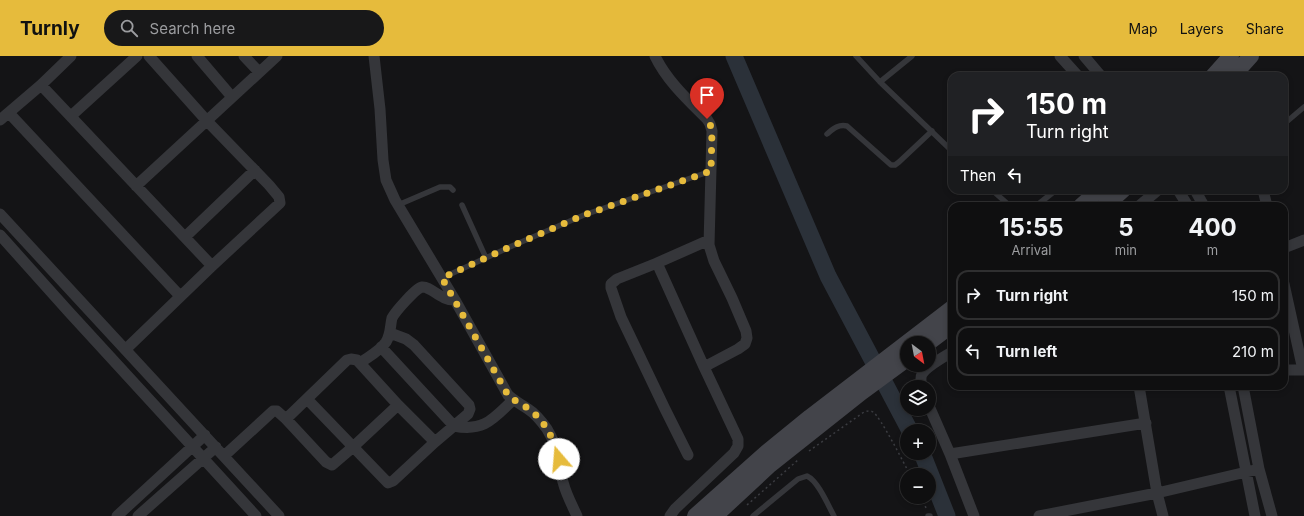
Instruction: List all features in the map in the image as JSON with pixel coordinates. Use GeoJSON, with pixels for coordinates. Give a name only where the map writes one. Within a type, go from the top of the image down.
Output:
{"type":"FeatureCollection","features":[{"type":"Feature","properties":{"kind":"main road"},"geometry":{"type":"LineString","coordinates":[[1217,72],[1232,56]]}},
{"type":"Feature","properties":{"kind":"main road"},"geometry":{"type":"LineString","coordinates":[[1237,72],[1251,56]]}},
{"type":"Feature","properties":{"kind":"main road"},"geometry":{"type":"LineString","coordinates":[[1086,202],[1094,194]]}},
{"type":"Feature","properties":{"kind":"main road"},"geometry":{"type":"LineString","coordinates":[[1110,202],[1118,194]]}},
{"type":"Feature","properties":{"kind":"main road"},"geometry":{"type":"LineString","coordinates":[[922,336],[948,312]]}},
{"type":"Feature","properties":{"kind":"main road"},"geometry":{"type":"LineString","coordinates":[[936,337],[948,328]]}},
{"type":"Feature","properties":{"kind":"main road"},"geometry":{"type":"LineString","coordinates":[[715,516],[770,465],[859,387],[900,356]]}},
{"type":"Feature","properties":{"kind":"main road"},"geometry":{"type":"LineString","coordinates":[[696,516],[767,452],[810,417],[859,387]]}},
{"type":"Feature","properties":{"kind":"street"},"geometry":{"type":"LineString","coordinates":[[0,120],[41,85],[71,56]]}},
{"type":"Feature","properties":{"kind":"street"},"geometry":{"type":"LineString","coordinates":[[71,116],[137,56]]}},
{"type":"Feature","properties":{"kind":"street"},"geometry":{"type":"LineString","coordinates":[[126,348],[280,203],[279,197],[255,170],[207,121],[149,56]]}},
{"type":"Feature","properties":{"kind":"street"},"geometry":{"type":"LineString","coordinates":[[197,56],[232,97]]}},
{"type":"Feature","properties":{"kind":"street"},"geometry":{"type":"LineString","coordinates":[[244,56],[259,72]]}},
{"type":"Feature","properties":{"kind":"street"},"geometry":{"type":"LineString","coordinates":[[136,186],[278,56]]}},
{"type":"Feature","properties":{"kind":"street"},"geometry":{"type":"LineString","coordinates":[[374,56],[386,180],[398,205],[455,300],[508,395],[513,400],[528,409],[548,429],[556,447],[563,482],[577,516]]}},
{"type":"Feature","properties":{"kind":"street"},"geometry":{"type":"LineString","coordinates":[[655,56],[670,80],[710,124],[712,131],[709,245],[714,261],[746,331],[747,338],[745,344],[704,367]]}},
{"type":"Feature","properties":{"kind":"street"},"geometry":{"type":"LineString","coordinates":[[1060,56],[1074,72]]}},
{"type":"Feature","properties":{"kind":"street"},"geometry":{"type":"LineString","coordinates":[[1084,56],[1098,72]]}},
{"type":"Feature","properties":{"kind":"street"},"geometry":{"type":"LineString","coordinates":[[41,85],[212,266]]}},
{"type":"Feature","properties":{"kind":"street"},"geometry":{"type":"LineString","coordinates":[[9,112],[180,296]]}},
{"type":"Feature","properties":{"kind":"street"},"geometry":{"type":"LineString","coordinates":[[185,237],[255,170]]}},
{"type":"Feature","properties":{"kind":"street"},"geometry":{"type":"LineString","coordinates":[[1144,202],[1153,194]]}},
{"type":"Feature","properties":{"kind":"street"},"geometry":{"type":"LineString","coordinates":[[0,214],[126,348],[280,516]]}},
{"type":"Feature","properties":{"kind":"street"},"geometry":{"type":"LineString","coordinates":[[0,235],[256,516]]}},
{"type":"Feature","properties":{"kind":"street"},"geometry":{"type":"LineString","coordinates":[[688,455],[621,317],[611,284],[617,279],[709,240]]}},
{"type":"Feature","properties":{"kind":"street"},"geometry":{"type":"LineString","coordinates":[[1288,246],[1304,240]]}},
{"type":"Feature","properties":{"kind":"street"},"geometry":{"type":"LineString","coordinates":[[657,263],[738,439],[738,446],[734,453],[680,504],[670,516]]}},
{"type":"Feature","properties":{"kind":"street"},"geometry":{"type":"LineString","coordinates":[[360,364],[381,348],[390,333],[392,318],[395,313],[418,289],[423,287],[428,288],[444,299],[455,300]]}},
{"type":"Feature","properties":{"kind":"street"},"geometry":{"type":"LineString","coordinates":[[1288,302],[1303,370],[1288,370]]}},
{"type":"Feature","properties":{"kind":"street"},"geometry":{"type":"LineString","coordinates":[[308,399],[388,483],[390,483],[468,414],[470,409],[469,405],[414,345],[406,339],[390,333]]}},
{"type":"Feature","properties":{"kind":"street"},"geometry":{"type":"LineString","coordinates":[[381,348],[454,426],[465,428],[486,424],[513,400]]}},
{"type":"Feature","properties":{"kind":"street"},"geometry":{"type":"LineString","coordinates":[[921,380],[923,373],[948,355]]}},
{"type":"Feature","properties":{"kind":"street"},"geometry":{"type":"LineString","coordinates":[[286,419],[347,360],[351,359],[357,360],[398,405],[435,442]]}},
{"type":"Feature","properties":{"kind":"street"},"geometry":{"type":"LineString","coordinates":[[1140,390],[1157,493],[1163,516]]}},
{"type":"Feature","properties":{"kind":"street"},"geometry":{"type":"LineString","coordinates":[[1230,390],[1255,516]]}},
{"type":"Feature","properties":{"kind":"street"},"geometry":{"type":"LineString","coordinates":[[1244,390],[1259,469],[1272,516]]}},
{"type":"Feature","properties":{"kind":"street"},"geometry":{"type":"LineString","coordinates":[[224,456],[273,411],[277,410],[330,465],[334,464],[398,405]]}},
{"type":"Feature","properties":{"kind":"street"},"geometry":{"type":"LineString","coordinates":[[933,416],[974,516]]}},
{"type":"Feature","properties":{"kind":"street"},"geometry":{"type":"LineString","coordinates":[[950,454],[1146,423]]}},
{"type":"Feature","properties":{"kind":"street"},"geometry":{"type":"LineString","coordinates":[[117,516],[205,435]]}},
{"type":"Feature","properties":{"kind":"street"},"geometry":{"type":"LineString","coordinates":[[138,516],[216,447]]}},
{"type":"Feature","properties":{"kind":"street"},"geometry":{"type":"LineString","coordinates":[[1039,516],[1157,493],[1259,469]]}},
{"type":"Feature","properties":{"kind":"lane"},"geometry":{"type":"LineString","coordinates":[[856,56],[880,82],[948,147]]}},
{"type":"Feature","properties":{"kind":"lane"},"geometry":{"type":"LineString","coordinates":[[880,82],[912,56]]}},
{"type":"Feature","properties":{"kind":"lane"},"geometry":{"type":"LineString","coordinates":[[1288,121],[1304,107]]}},
{"type":"Feature","properties":{"kind":"lane"},"geometry":{"type":"LineString","coordinates":[[827,134],[838,126],[847,126],[893,166],[900,162],[932,131]]}},
{"type":"Feature","properties":{"kind":"lane"},"geometry":{"type":"LineString","coordinates":[[442,278],[584,215],[711,171]]}},
{"type":"Feature","properties":{"kind":"lane"},"geometry":{"type":"LineString","coordinates":[[398,205],[440,187],[450,187],[453,190]]}},
{"type":"Feature","properties":{"kind":"lane"},"geometry":{"type":"LineString","coordinates":[[996,194],[1006,202]]}},
{"type":"Feature","properties":{"kind":"lane"},"geometry":{"type":"LineString","coordinates":[[1041,202],[1051,194]]}},
{"type":"Feature","properties":{"kind":"lane"},"geometry":{"type":"LineString","coordinates":[[462,205],[486,258]]}},
{"type":"Feature","properties":{"kind":"lane"},"geometry":{"type":"LineString","coordinates":[[753,516],[803,476],[807,476],[816,485],[834,516]]}},
{"type":"Feature","properties":{"kind":"path"},"geometry":{"type":"LineString","coordinates":[[805,455],[864,412],[869,411],[874,412],[878,417],[906,468]]}},
{"type":"Feature","properties":{"kind":"path"},"geometry":{"type":"LineString","coordinates":[[744,508],[799,459]]}},
{"type":"Feature","properties":{"kind":"path"},"geometry":{"type":"LineString","coordinates":[[924,504],[929,516]]}},
{"type":"Feature","properties":{"kind":"waterway"},"geometry":{"type":"LineString","coordinates":[[734,56],[828,276],[906,424]]}},
{"type":"Feature","properties":{"kind":"waterway"},"geometry":{"type":"LineString","coordinates":[[925,460],[947,516]]}},
{"type":"Feature","properties":{"kind":"route"},"geometry":{"type":"LineString","coordinates":[[559,459],[556,447],[548,429],[528,409],[513,400],[508,395],[442,278],[584,215],[711,171],[712,131],[707,119]]}}]}
